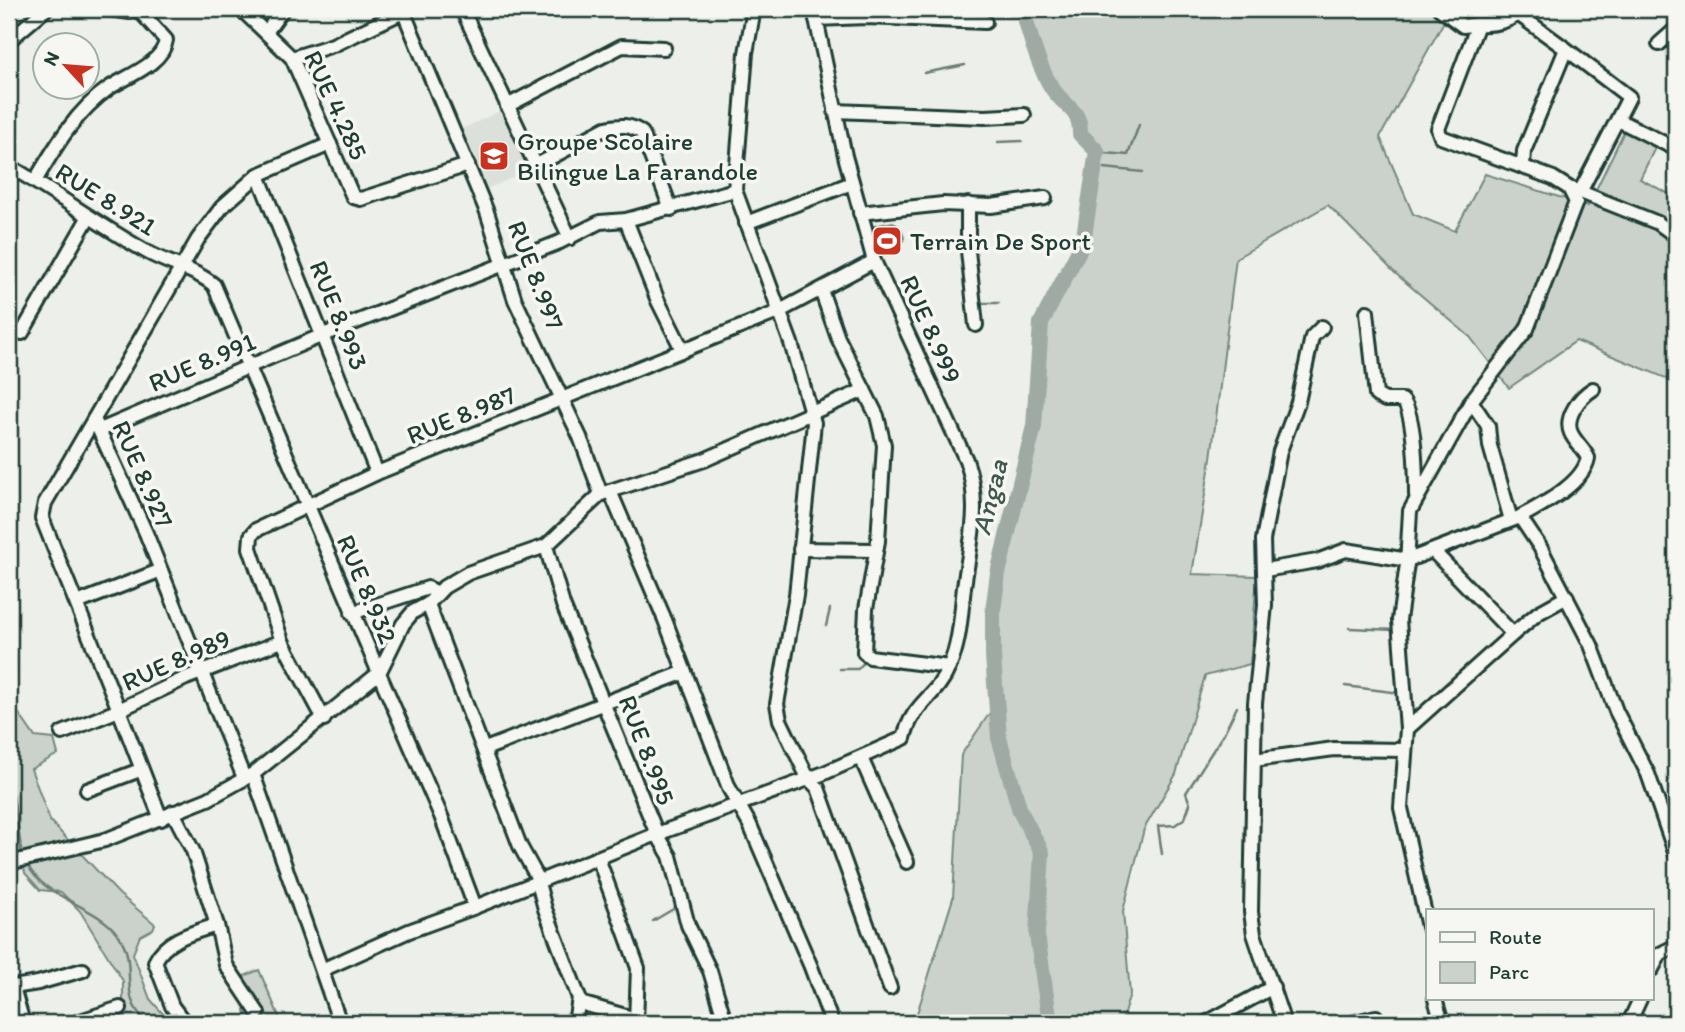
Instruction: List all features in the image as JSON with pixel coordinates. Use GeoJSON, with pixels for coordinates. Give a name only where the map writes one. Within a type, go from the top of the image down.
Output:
{"type":"FeatureCollection","features":[{"type":"Feature","properties":{"kind":"street"},"geometry":{"type":"LineString","coordinates":[[11,37],[46,9]]}},
{"type":"Feature","properties":{"kind":"street"},"geometry":{"type":"LineString","coordinates":[[35,181],[81,110],[122,79],[149,64],[165,47],[166,40],[137,9],[130,12],[110,9]]}},
{"type":"Feature","properties":{"kind":"street","name":"RUE 4.285"},"geometry":{"type":"LineString","coordinates":[[241,9],[267,31],[292,58],[353,197],[361,199],[468,165]]}},
{"type":"Feature","properties":{"kind":"street"},"geometry":{"type":"LineString","coordinates":[[267,31],[283,9]]}},
{"type":"Feature","properties":{"kind":"street"},"geometry":{"type":"LineString","coordinates":[[462,9],[570,238]]}},
{"type":"Feature","properties":{"kind":"street"},"geometry":{"type":"LineString","coordinates":[[754,9],[746,53],[735,190],[794,352],[812,414],[814,444],[796,595],[777,704],[780,720],[808,778],[818,788],[890,988]]}},
{"type":"Feature","properties":{"kind":"street"},"geometry":{"type":"LineString","coordinates":[[1426,919],[1401,808],[1407,729],[1399,620],[1408,560],[1408,523],[1415,499],[1471,401],[1527,329],[1575,208],[1575,190],[1629,97],[1521,11],[1493,25],[1478,23],[1464,26],[1440,9]]}},
{"type":"Feature","properties":{"kind":"street"},"geometry":{"type":"LineString","coordinates":[[292,58],[332,45],[407,11]]}},
{"type":"Feature","properties":{"kind":"street","name":"RUE 8.997"},"geometry":{"type":"LineString","coordinates":[[407,11],[468,165],[515,300],[685,672],[736,804],[750,825],[832,1023]]}},
{"type":"Feature","properties":{"kind":"street"},"geometry":{"type":"LineString","coordinates":[[815,14],[985,22]]}},
{"type":"Feature","properties":{"kind":"street","name":"RUE 8.999"},"geometry":{"type":"LineString","coordinates":[[815,14],[852,183],[874,261],[895,302],[974,485],[975,526],[949,667]]}},
{"type":"Feature","properties":{"kind":"street"},"geometry":{"type":"LineString","coordinates":[[1478,23],[1438,129],[1441,137],[1523,165],[1575,190],[1648,218],[1676,236]]}},
{"type":"Feature","properties":{"kind":"street"},"geometry":{"type":"LineString","coordinates":[[1659,44],[1676,29]]}},
{"type":"Feature","properties":{"kind":"street"},"geometry":{"type":"LineString","coordinates":[[507,106],[622,46],[664,48]]}},
{"type":"Feature","properties":{"kind":"street"},"geometry":{"type":"LineString","coordinates":[[1523,165],[1524,150],[1566,49]]}},
{"type":"Feature","properties":{"kind":"street"},"geometry":{"type":"LineString","coordinates":[[835,111],[985,117],[1024,115]]}},
{"type":"Feature","properties":{"kind":"street"},"geometry":{"type":"LineString","coordinates":[[1618,120],[1676,149]]}},
{"type":"Feature","properties":{"kind":"street"},"geometry":{"type":"LineString","coordinates":[[537,165],[606,128],[636,128],[642,134],[671,209]]}},
{"type":"Feature","properties":{"kind":"street","name":"RUE 8.927"},"geometry":{"type":"LineString","coordinates":[[330,144],[258,175],[222,207],[180,268],[97,425],[146,533],[159,571],[248,776],[324,969],[340,1023]]}},
{"type":"Feature","properties":{"kind":"street","name":"RUE 8.921"},"geometry":{"type":"LineString","coordinates":[[9,166],[88,218],[180,268]]}},
{"type":"Feature","properties":{"kind":"street","name":"RUE 8.993"},"geometry":{"type":"LineString","coordinates":[[258,175],[377,473]]}},
{"type":"Feature","properties":{"kind":"street"},"geometry":{"type":"LineString","coordinates":[[746,223],[852,183]]}},
{"type":"Feature","properties":{"kind":"street","name":"RUE 8.991"},"geometry":{"type":"LineString","coordinates":[[97,425],[570,238],[600,222],[626,220],[735,190]]}},
{"type":"Feature","properties":{"kind":"street"},"geometry":{"type":"LineString","coordinates":[[860,214],[943,204],[991,206],[1045,198]]}},
{"type":"Feature","properties":{"kind":"street"},"geometry":{"type":"LineString","coordinates":[[968,204],[968,251],[976,325]]}},
{"type":"Feature","properties":{"kind":"street"},"geometry":{"type":"LineString","coordinates":[[22,333],[88,218]]}},
{"type":"Feature","properties":{"kind":"street"},"geometry":{"type":"LineString","coordinates":[[626,220],[658,301],[683,351]]}},
{"type":"Feature","properties":{"kind":"street","name":"RUE 8.987"},"geometry":{"type":"LineString","coordinates":[[324,719],[304,687],[282,641],[250,542],[251,536],[264,524],[377,473],[778,312],[874,261]]}},
{"type":"Feature","properties":{"kind":"street","name":"RUE 8.932"},"geometry":{"type":"LineString","coordinates":[[10,863],[106,840],[208,799],[248,776],[324,719],[379,673],[214,285],[197,273],[180,268]]}},
{"type":"Feature","properties":{"kind":"street"},"geometry":{"type":"LineString","coordinates":[[722,1011],[710,971],[688,925],[670,856],[657,834],[861,758],[904,738],[914,710],[935,692],[949,667],[866,656],[866,609],[876,550],[884,445],[877,416],[838,338],[821,290]]}},
{"type":"Feature","properties":{"kind":"street"},"geometry":{"type":"LineString","coordinates":[[1367,312],[1376,395],[1385,400],[1402,400],[1410,412],[1416,471],[1415,499]]}},
{"type":"Feature","properties":{"kind":"street"},"geometry":{"type":"LineString","coordinates":[[1284,1023],[1255,934],[1251,912],[1255,703],[1262,639],[1265,570],[1263,540],[1280,451],[1298,402],[1312,337],[1322,327]]}},
{"type":"Feature","properties":{"kind":"street"},"geometry":{"type":"LineString","coordinates":[[1265,570],[1317,561],[1346,550],[1408,560],[1516,518],[1554,498],[1586,466],[1588,458],[1571,432],[1571,416],[1583,396],[1593,389]]}},
{"type":"Feature","properties":{"kind":"street"},"geometry":{"type":"LineString","coordinates":[[475,907],[441,816],[379,673],[403,624],[413,612],[428,604],[438,593],[468,573],[546,547],[605,493],[704,460],[864,390]]}},
{"type":"Feature","properties":{"kind":"street"},"geometry":{"type":"LineString","coordinates":[[1471,401],[1488,426],[1490,446],[1516,518],[1567,597],[1616,711],[1648,774],[1676,855]]}},
{"type":"Feature","properties":{"kind":"street"},"geometry":{"type":"LineString","coordinates":[[62,733],[119,710],[48,538],[42,512],[97,425]]}},
{"type":"Feature","properties":{"kind":"street","name":"RUE 8.995"},"geometry":{"type":"LineString","coordinates":[[324,969],[409,931],[657,834],[563,605],[546,547]]}},
{"type":"Feature","properties":{"kind":"street"},"geometry":{"type":"LineString","coordinates":[[800,549],[876,550]]}},
{"type":"Feature","properties":{"kind":"street"},"geometry":{"type":"LineString","coordinates":[[1433,551],[1513,634]]}},
{"type":"Feature","properties":{"kind":"street"},"geometry":{"type":"LineString","coordinates":[[77,603],[159,571]]}},
{"type":"Feature","properties":{"kind":"street"},"geometry":{"type":"LineString","coordinates":[[352,613],[428,588],[438,593]]}},
{"type":"Feature","properties":{"kind":"street"},"geometry":{"type":"LineString","coordinates":[[1407,729],[1538,613],[1567,597]]}},
{"type":"Feature","properties":{"kind":"street"},"geometry":{"type":"LineString","coordinates":[[428,604],[485,748],[520,846],[538,880],[545,909],[580,1003],[575,1023]]}},
{"type":"Feature","properties":{"kind":"street","name":"RUE 8.989"},"geometry":{"type":"LineString","coordinates":[[161,818],[140,770],[119,710],[203,671],[282,641]]}},
{"type":"Feature","properties":{"kind":"street"},"geometry":{"type":"LineString","coordinates":[[485,748],[685,672]]}},
{"type":"Feature","properties":{"kind":"street"},"geometry":{"type":"LineString","coordinates":[[1254,760],[1334,748],[1405,750]]}},
{"type":"Feature","properties":{"kind":"street"},"geometry":{"type":"LineString","coordinates":[[861,758],[907,862]]}},
{"type":"Feature","properties":{"kind":"street"},"geometry":{"type":"LineString","coordinates":[[87,790],[140,770]]}},
{"type":"Feature","properties":{"kind":"street"},"geometry":{"type":"LineString","coordinates":[[173,812],[193,851],[217,925],[226,965],[258,1013]]}},
{"type":"Feature","properties":{"kind":"street"},"geometry":{"type":"LineString","coordinates":[[580,1003],[636,1021],[638,968],[598,858]]}},
{"type":"Feature","properties":{"kind":"street"},"geometry":{"type":"LineString","coordinates":[[184,1022],[172,1006],[155,962],[160,950],[190,934],[217,925]]}},
{"type":"Feature","properties":{"kind":"street"},"geometry":{"type":"LineString","coordinates":[[1654,965],[1660,954],[1676,946]]}},
{"type":"Feature","properties":{"kind":"street"},"geometry":{"type":"LineString","coordinates":[[23,1023],[11,987],[38,983],[83,970]]}},
{"type":"Feature","properties":{"kind":"street"},"geometry":{"type":"LineString","coordinates":[[1206,1023],[1273,987]]}},
{"type":"Feature","properties":{"kind":"street"},"geometry":{"type":"LineString","coordinates":[[1435,1000],[1442,1023]]}},
{"type":"Feature","properties":{"kind":"street"},"geometry":{"type":"LineString","coordinates":[[1629,1023],[1640,1000]]}},
{"type":"Feature","properties":{"kind":"street"},"geometry":{"type":"LineString","coordinates":[[74,1023],[120,1008]]}},
{"type":"Feature","properties":{"kind":"street"},"geometry":{"type":"LineString","coordinates":[[1352,1023],[1371,1017],[1376,1017],[1380,1023]]}},
{"type":"Feature","properties":{"kind":"shaded area","name":"Groupe Scolaire Bilingue La Farandole"},"geometry":{"type":"Polygon","coordinates":[[[506,108],[536,168],[484,190],[460,130],[506,108]]]}},
{"type":"Feature","properties":{"kind":"green space"},"geometry":{"type":"Polygon","coordinates":[[[1023,9],[1440,9],[1447,16],[1380,137],[1413,214],[1455,231],[1485,174],[1588,206],[1631,117],[1662,133],[1640,179],[1671,195],[1676,190],[1676,388],[1666,378],[1576,341],[1509,388],[1470,337],[1395,273],[1328,205],[1236,258],[1211,458],[1192,574],[1257,576],[1250,664],[1205,676],[1176,774],[1144,829],[1123,911],[1130,994],[1121,1023],[914,1023],[953,898],[961,755],[998,701],[993,656],[998,573],[1034,426],[1041,323],[1083,243],[1086,209],[1096,173],[1096,147],[1080,134],[1075,113],[1057,94],[1042,70],[1023,9]]]}},
{"type":"Feature","properties":{"kind":"green space","name":"Terrain De Sport"},"geometry":{"type":"Polygon","coordinates":[[[893,222],[901,229],[904,238],[896,250],[890,254],[882,254],[874,244],[869,227],[893,222]]]}},
{"type":"Feature","properties":{"kind":"green space"},"geometry":{"type":"Polygon","coordinates":[[[9,644],[15,655],[13,705],[35,737],[54,739],[58,754],[31,769],[50,821],[119,894],[155,924],[153,929],[140,936],[133,954],[150,999],[171,1023],[117,1023],[123,1013],[123,981],[80,911],[61,892],[40,890],[25,873],[9,800],[9,644]]]}},
{"type":"Feature","properties":{"kind":"green space"},"geometry":{"type":"Polygon","coordinates":[[[259,970],[282,1023],[244,1023],[246,1015],[239,978],[259,970]]]}},
{"type":"Feature","properties":{"kind":"waterway","name":"Angaa"},"geometry":{"type":"LineString","coordinates":[[1023,9],[1042,70],[1057,94],[1075,113],[1080,134],[1097,151],[1083,243],[1041,323],[1034,426],[998,573],[993,611],[993,656],[999,738],[1020,811],[1042,853],[1037,935],[1050,1023]]}},
{"type":"Feature","properties":{"kind":"waterway"},"geometry":{"type":"LineString","coordinates":[[924,73],[965,65]]}},
{"type":"Feature","properties":{"kind":"waterway"},"geometry":{"type":"LineString","coordinates":[[1105,153],[1128,155],[1139,125]]}},
{"type":"Feature","properties":{"kind":"waterway"},"geometry":{"type":"LineString","coordinates":[[998,142],[1022,141]]}},
{"type":"Feature","properties":{"kind":"waterway"},"geometry":{"type":"LineString","coordinates":[[1104,168],[1143,172]]}},
{"type":"Feature","properties":{"kind":"waterway"},"geometry":{"type":"LineString","coordinates":[[978,303],[999,303]]}},
{"type":"Feature","properties":{"kind":"waterway"},"geometry":{"type":"LineString","coordinates":[[826,626],[830,609]]}},
{"type":"Feature","properties":{"kind":"waterway"},"geometry":{"type":"LineString","coordinates":[[1349,628],[1396,630]]}},
{"type":"Feature","properties":{"kind":"waterway"},"geometry":{"type":"LineString","coordinates":[[840,669],[858,669],[866,660]]}},
{"type":"Feature","properties":{"kind":"waterway"},"geometry":{"type":"LineString","coordinates":[[1345,686],[1400,693]]}},
{"type":"Feature","properties":{"kind":"waterway"},"geometry":{"type":"LineString","coordinates":[[1162,854],[1158,826],[1175,825],[1185,818],[1190,804],[1186,793],[1237,707]]}},
{"type":"Feature","properties":{"kind":"waterway"},"geometry":{"type":"LineString","coordinates":[[9,787],[13,794],[22,855]]}},
{"type":"Feature","properties":{"kind":"waterway"},"geometry":{"type":"LineString","coordinates":[[27,864],[46,886],[97,916],[119,936],[128,959],[133,1003],[149,1023]]}},
{"type":"Feature","properties":{"kind":"waterway"},"geometry":{"type":"LineString","coordinates":[[653,921],[680,905]]}},
{"type":"Feature","properties":{"kind":"place","name":"Groupe Scolaire Bilingue La Farandole"},"geometry":{"type":"Point","coordinates":[494,156]}},
{"type":"Feature","properties":{"kind":"place","name":"Terrain De Sport"},"geometry":{"type":"Point","coordinates":[887,241]}}]}
